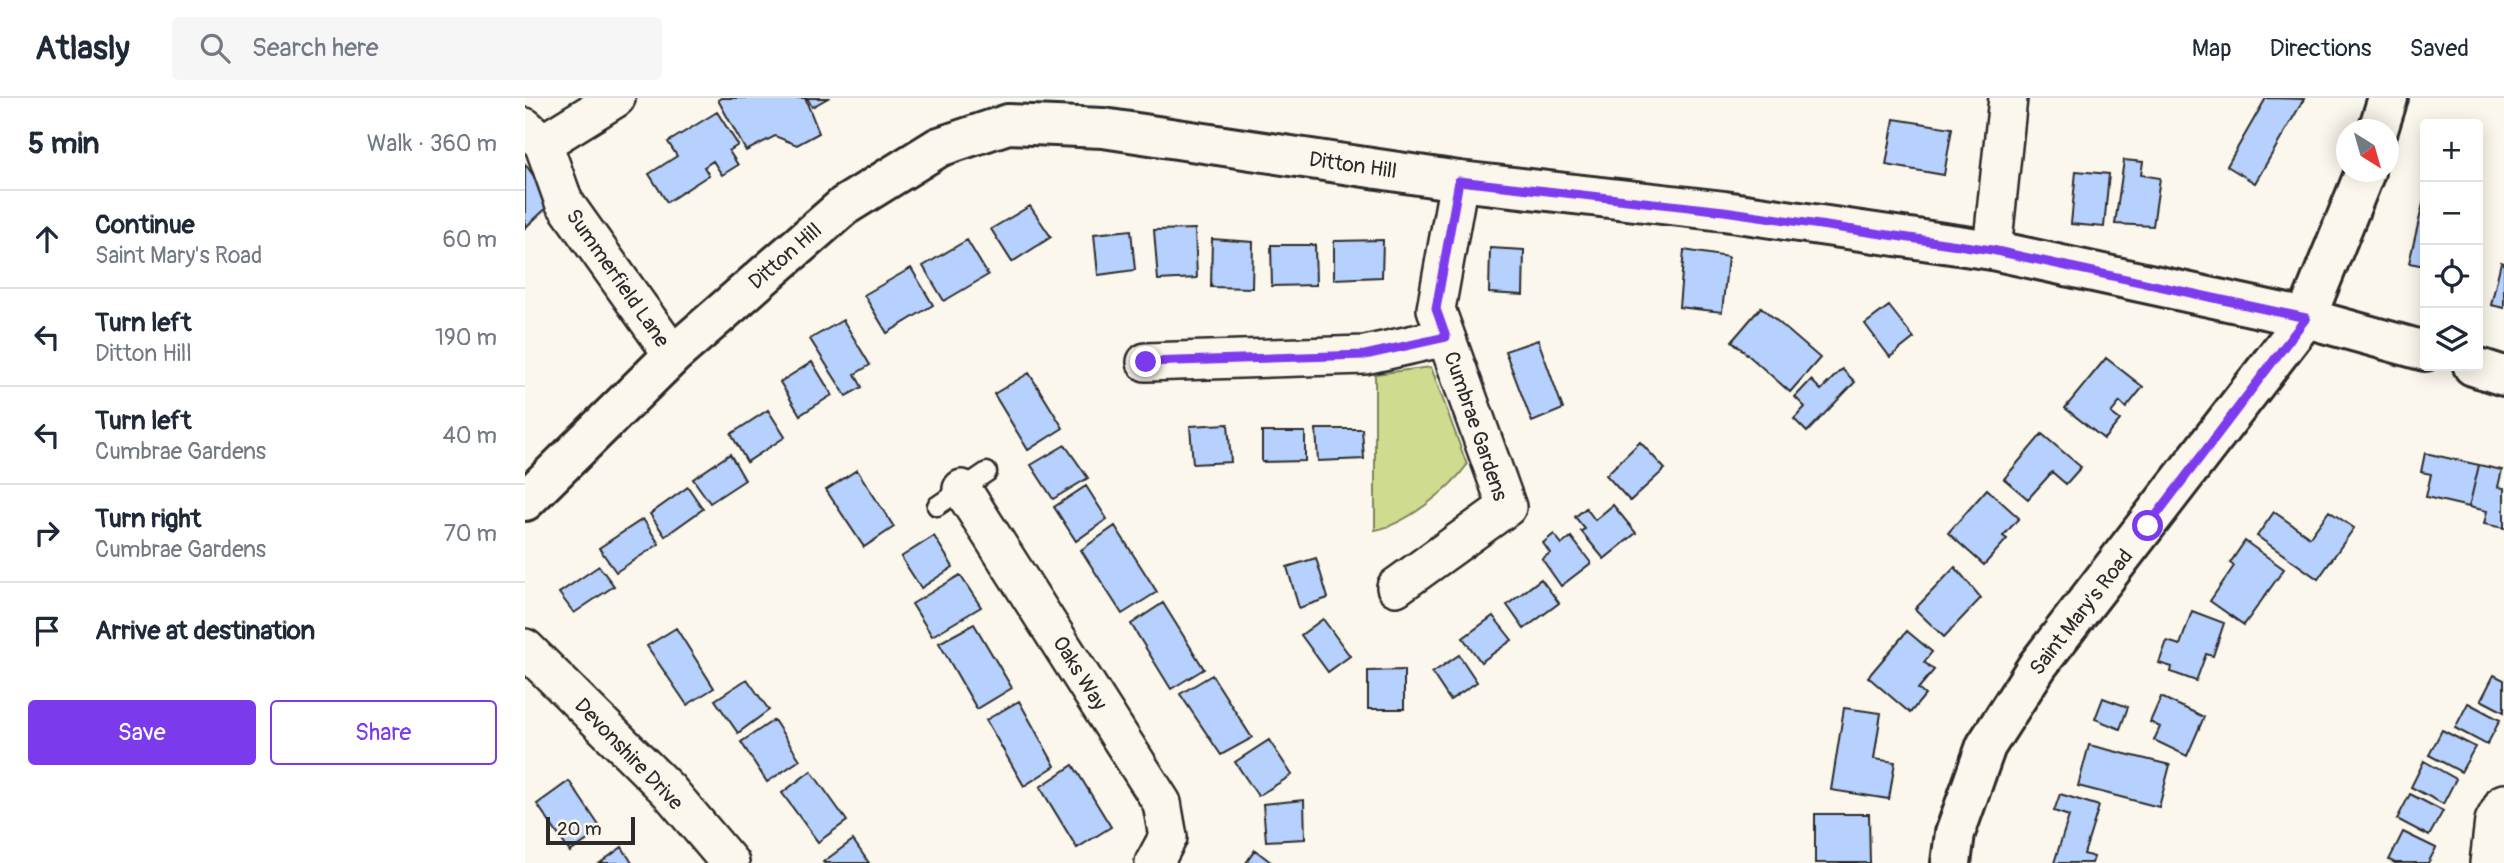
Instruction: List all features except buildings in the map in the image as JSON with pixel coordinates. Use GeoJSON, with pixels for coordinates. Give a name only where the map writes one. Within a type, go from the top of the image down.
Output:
{"type":"FeatureCollection","features":[{"type":"Feature","properties":{"kind":"street"},"geometry":{"type":"LineString","coordinates":[[534,135],[616,98]]}},
{"type":"Feature","properties":{"kind":"street"},"geometry":{"type":"LineString","coordinates":[[1992,250],[2008,98]]}},
{"type":"Feature","properties":{"kind":"street"},"geometry":{"type":"LineString","coordinates":[[2381,119],[2388,98]]}},
{"type":"Feature","properties":{"kind":"street","name":"Ditton Hill"},"geometry":{"type":"LineString","coordinates":[[525,501],[673,355],[844,206],[939,147],[1008,124],[1103,128],[1459,181],[1724,211],[1992,250],[2306,318],[2420,350]]}},
{"type":"Feature","properties":{"kind":"street","name":"Summerfield Lane"},"geometry":{"type":"LineString","coordinates":[[534,135],[564,202],[673,355]]}},
{"type":"Feature","properties":{"kind":"street","name":"Cumbrae Gardens"},"geometry":{"type":"LineString","coordinates":[[1396,587],[1507,507],[1436,309],[1459,181]]}},
{"type":"Feature","properties":{"kind":"street","name":"Saint Mary's Road"},"geometry":{"type":"LineString","coordinates":[[1951,863],[1955,833],[1986,746],[2038,665],[2306,318],[2361,182]]}},
{"type":"Feature","properties":{"kind":"street","name":"Cumbrae Gardens"},"geometry":{"type":"LineString","coordinates":[[1146,362],[1365,355],[1446,337]]}},
{"type":"Feature","properties":{"kind":"street"},"geometry":{"type":"LineString","coordinates":[[2483,369],[2504,376]]}},
{"type":"Feature","properties":{"kind":"street","name":"Oaks Way"},"geometry":{"type":"LineString","coordinates":[[962,489],[1163,803],[1168,836],[1154,863]]}},
{"type":"Feature","properties":{"kind":"street","name":"Devonshire Drive"},"geometry":{"type":"LineString","coordinates":[[525,648],[669,791],[730,863]]}},
{"type":"Feature","properties":{"kind":"street"},"geometry":{"type":"LineString","coordinates":[[2489,863],[2494,821],[2504,803]]}},
{"type":"Feature","properties":{"kind":"green space"},"geometry":{"type":"Polygon","coordinates":[[[1431,367],[1467,465],[1449,485],[1413,514],[1375,530],[1375,374],[1431,367]]]}},
{"type":"Feature","properties":{"kind":"route"},"geometry":{"type":"LineString","coordinates":[[1146,362],[1365,355],[1446,337],[1436,309],[1459,181],[1724,211],[1992,250],[2306,318],[2148,526]]}}]}
